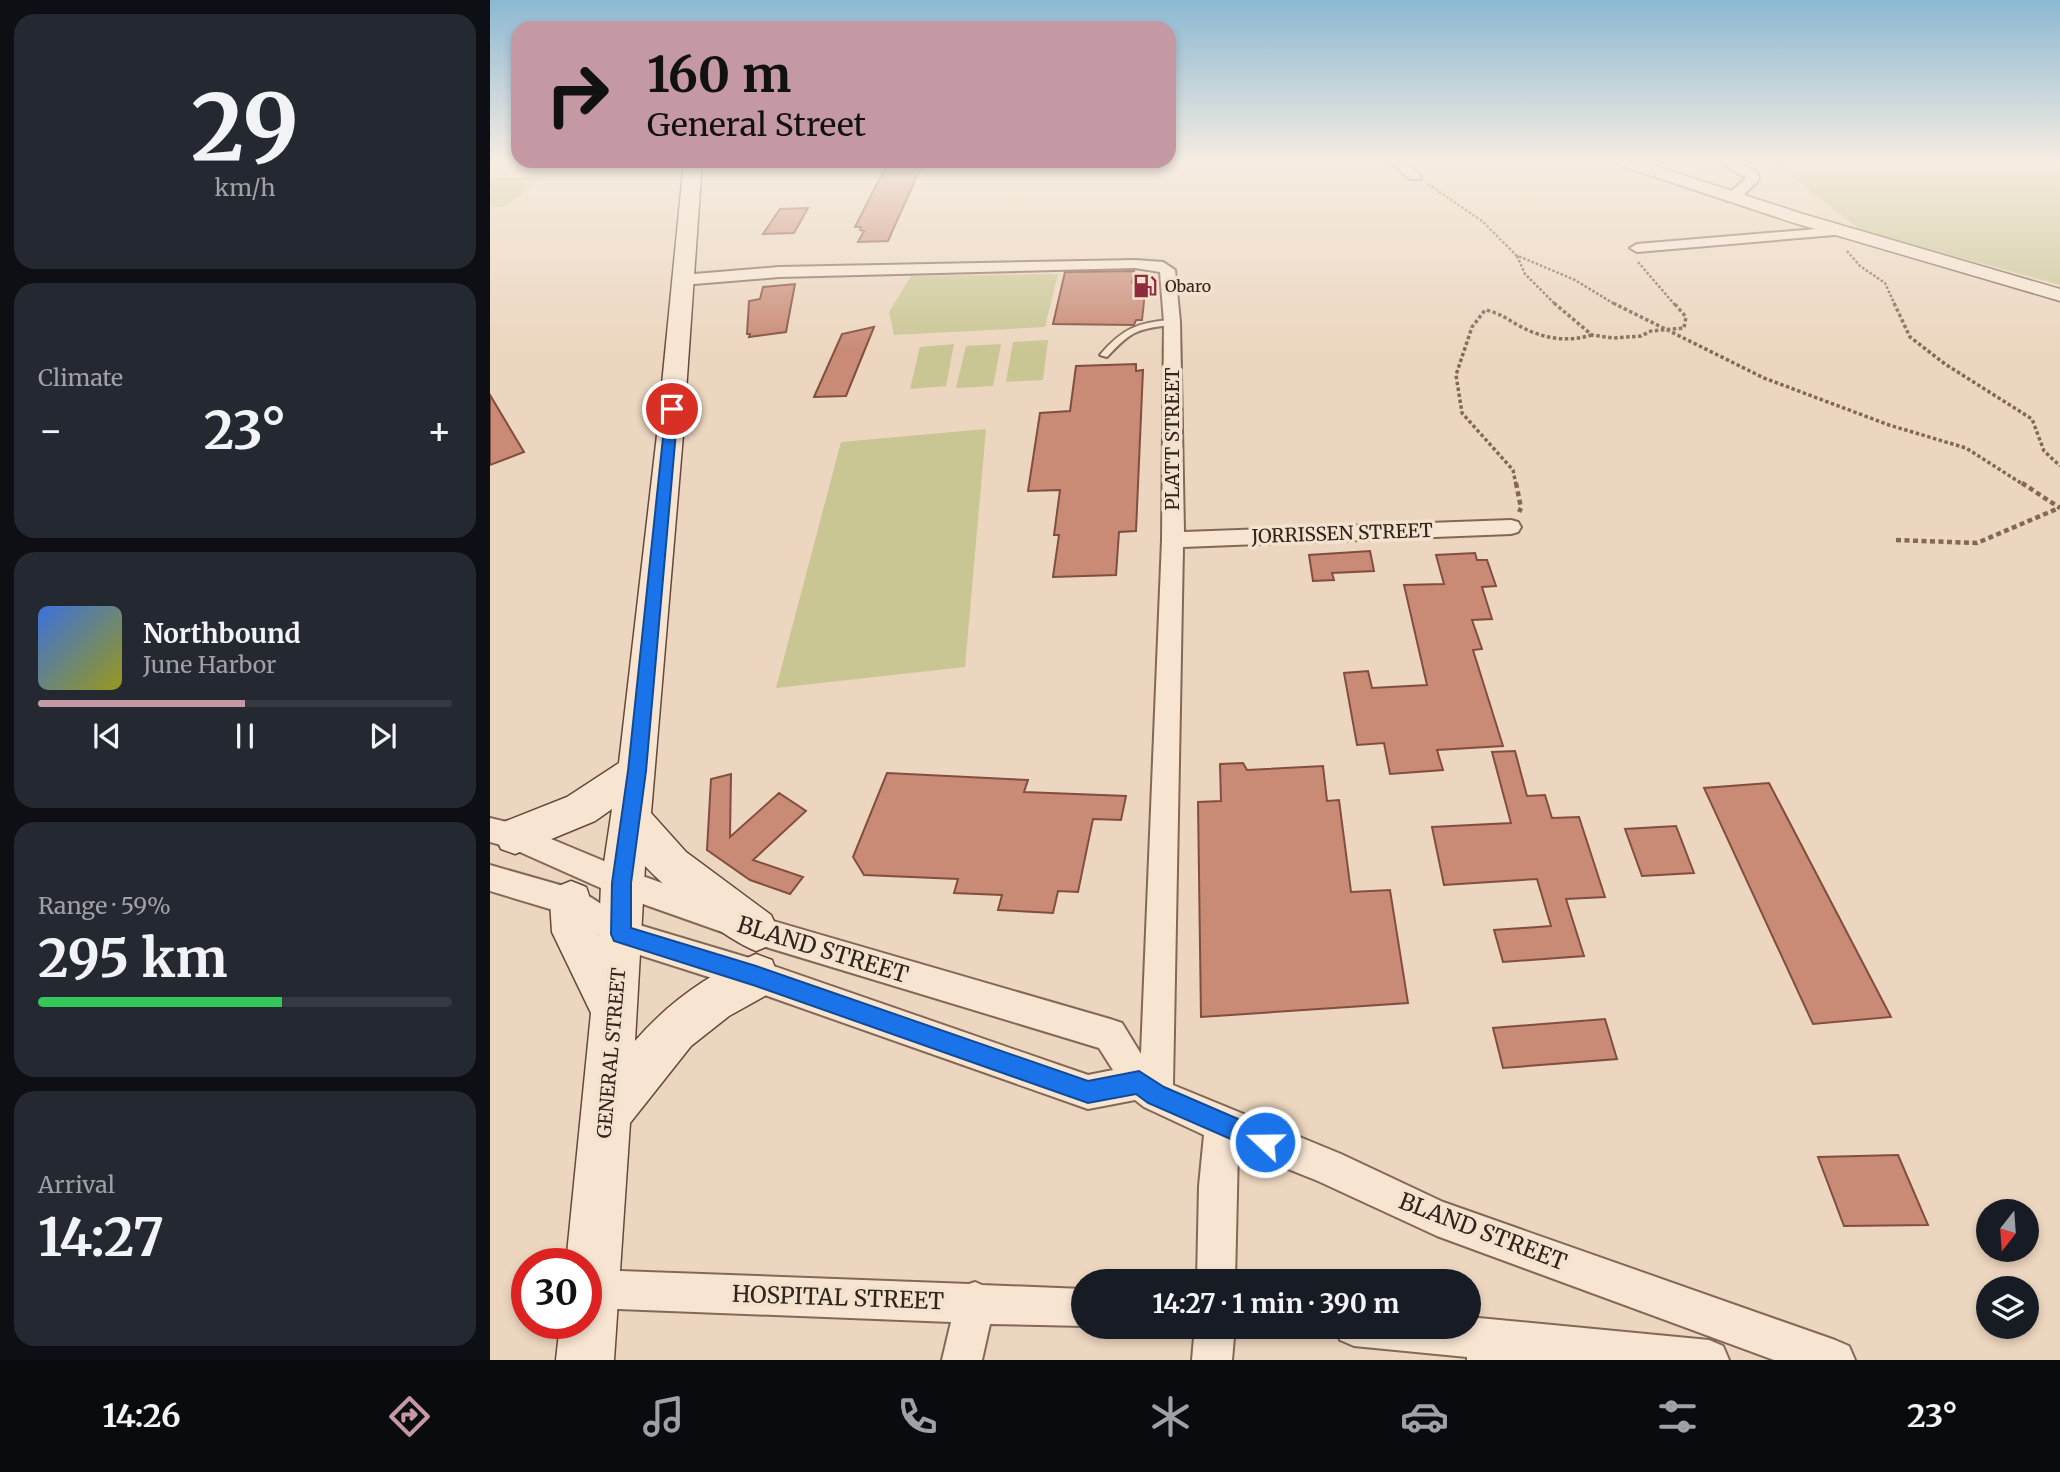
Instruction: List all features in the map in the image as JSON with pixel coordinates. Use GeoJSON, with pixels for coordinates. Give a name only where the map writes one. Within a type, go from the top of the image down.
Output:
{"type":"FeatureCollection","features":[{"type":"Feature","properties":{"kind":"main road","name":"GENERAL STREET"},"geometry":{"type":"LineString","coordinates":[[596,1248],[621,934],[622,883],[637,771],[670,435],[687,223]]}},
{"type":"Feature","properties":{"kind":"main road"},"geometry":{"type":"LineString","coordinates":[[503,833],[581,809],[637,771]]}},
{"type":"Feature","properties":{"kind":"main road"},"geometry":{"type":"LineString","coordinates":[[631,816],[643,837],[669,866],[756,930]]}},
{"type":"Feature","properties":{"kind":"main road"},"geometry":{"type":"LineString","coordinates":[[571,901],[574,932],[614,1010]]}},
{"type":"Feature","properties":{"kind":"main road"},"geometry":{"type":"LineString","coordinates":[[605,1115],[675,1030],[713,1000],[756,976]]}},
{"type":"Feature","properties":{"kind":"main road","name":"GENERAL STREET"},"geometry":{"type":"LineString","coordinates":[[585,1360],[587,1339]]}},
{"type":"Feature","properties":{"kind":"street"},"geometry":{"type":"LineString","coordinates":[[1816,223],[2060,295]]}},
{"type":"Feature","properties":{"kind":"street"},"geometry":{"type":"LineString","coordinates":[[1637,248],[1841,231]]}},
{"type":"Feature","properties":{"kind":"street","name":"PLATT STREET"},"geometry":{"type":"LineString","coordinates":[[682,280],[779,272],[1148,264],[1166,268],[1169,274],[1172,322],[1173,540],[1148,1089]]}},
{"type":"Feature","properties":{"kind":"street","name":"JORRISSEN STREET"},"geometry":{"type":"LineString","coordinates":[[1173,540],[1511,527]]}},
{"type":"Feature","properties":{"kind":"street","name":"BLAND STREET"},"geometry":{"type":"LineString","coordinates":[[503,833],[622,883],[756,930],[1110,1035],[1148,1089],[1222,1125],[1328,1167],[1437,1218],[1812,1358]]}},
{"type":"Feature","properties":{"kind":"street"},"geometry":{"type":"LineString","coordinates":[[490,878],[571,901],[621,934],[756,976],[1088,1092],[1148,1089]]}},
{"type":"Feature","properties":{"kind":"street"},"geometry":{"type":"LineString","coordinates":[[1216,1269],[1217,1186],[1222,1125]]}},
{"type":"Feature","properties":{"kind":"street","name":"HOSPITAL STREET"},"geometry":{"type":"LineString","coordinates":[[602,1289],[975,1301],[1071,1307]]}},
{"type":"Feature","properties":{"kind":"street"},"geometry":{"type":"LineString","coordinates":[[962,1360],[975,1301]]}},
{"type":"Feature","properties":{"kind":"street"},"geometry":{"type":"LineString","coordinates":[[1212,1360],[1214,1339]]}},
{"type":"Feature","properties":{"kind":"street"},"geometry":{"type":"LineString","coordinates":[[1429,1339],[1486,1349],[1709,1360]]}},
{"type":"Feature","properties":{"kind":"lane"},"geometry":{"type":"LineString","coordinates":[[1104,355],[1129,329],[1145,324],[1172,322]]}},
{"type":"Feature","properties":{"kind":"path"},"geometry":{"type":"LineString","coordinates":[[1485,223],[1516,255],[1525,274],[1544,294],[1592,335]]}},
{"type":"Feature","properties":{"kind":"path"},"geometry":{"type":"LineString","coordinates":[[1819,233],[1850,253],[1860,266],[1885,283],[1910,337],[1945,364],[2032,419],[2044,452],[2060,466]]}},
{"type":"Feature","properties":{"kind":"path"},"geometry":{"type":"LineString","coordinates":[[1511,527],[1521,508],[1513,470],[1462,413],[1456,374],[1472,327],[1485,310],[1494,311],[1533,334],[1570,341],[1592,335],[1613,338],[1642,336],[1651,331],[1684,328],[1686,317],[1637,261],[1633,253],[1637,248]]}},
{"type":"Feature","properties":{"kind":"path"},"geometry":{"type":"LineString","coordinates":[[1516,255],[1575,280],[1764,378],[1889,425],[1966,447],[2060,508]]}},
{"type":"Feature","properties":{"kind":"path"},"geometry":{"type":"LineString","coordinates":[[1896,540],[1977,543],[2060,508]]}},
{"type":"Feature","properties":{"kind":"shaded area"},"geometry":{"type":"Polygon","coordinates":[[[1852,223],[2060,223],[2060,285],[1860,230],[1852,223]]]}},
{"type":"Feature","properties":{"kind":"shaded area"},"geometry":{"type":"Polygon","coordinates":[[[1058,274],[1045,327],[894,335],[889,312],[911,276],[1058,274]]]}},
{"type":"Feature","properties":{"kind":"shaded area"},"geometry":{"type":"Polygon","coordinates":[[[1048,340],[1043,380],[1006,382],[1013,342],[1048,340]]]}},
{"type":"Feature","properties":{"kind":"shaded area"},"geometry":{"type":"Polygon","coordinates":[[[954,344],[946,386],[910,389],[920,347],[954,344]]]}},
{"type":"Feature","properties":{"kind":"shaded area"},"geometry":{"type":"Polygon","coordinates":[[[1001,344],[993,386],[956,388],[966,346],[1001,344]]]}},
{"type":"Feature","properties":{"kind":"shaded area"},"geometry":{"type":"Polygon","coordinates":[[[986,429],[965,667],[776,688],[841,442],[986,429]]]}},
{"type":"Feature","properties":{"kind":"building"},"geometry":{"type":"Polygon","coordinates":[[[770,223],[799,223],[794,233],[763,234],[770,223]]]}},
{"type":"Feature","properties":{"kind":"building"},"geometry":{"type":"Polygon","coordinates":[[[857,223],[896,223],[888,241],[858,242],[864,231],[860,230],[861,227],[855,227],[857,223]]]}},
{"type":"Feature","properties":{"kind":"building"},"geometry":{"type":"Polygon","coordinates":[[[1134,271],[1132,283],[1146,282],[1142,320],[1136,320],[1134,325],[1053,324],[1065,272],[1134,271]]]}},
{"type":"Feature","properties":{"kind":"building"},"geometry":{"type":"Polygon","coordinates":[[[795,284],[786,332],[749,337],[749,301],[760,299],[763,287],[795,284]]]}},
{"type":"Feature","properties":{"kind":"building"},"geometry":{"type":"Polygon","coordinates":[[[874,327],[846,396],[814,397],[842,334],[874,327]]]}},
{"type":"Feature","properties":{"kind":"building"},"geometry":{"type":"Polygon","coordinates":[[[1136,364],[1136,371],[1143,370],[1136,531],[1119,532],[1116,575],[1053,577],[1059,535],[1054,535],[1060,490],[1028,491],[1040,413],[1070,411],[1076,366],[1136,364]]]}},
{"type":"Feature","properties":{"kind":"building"},"geometry":{"type":"Polygon","coordinates":[[[490,395],[524,452],[490,465],[490,395]]]}},
{"type":"Feature","properties":{"kind":"building"},"geometry":{"type":"Polygon","coordinates":[[[1370,551],[1374,571],[1332,573],[1334,580],[1313,581],[1309,555],[1370,551]]]}},
{"type":"Feature","properties":{"kind":"building"},"geometry":{"type":"Polygon","coordinates":[[[1475,553],[1477,560],[1487,560],[1496,586],[1482,587],[1492,619],[1472,620],[1482,649],[1473,650],[1503,746],[1437,750],[1443,770],[1390,774],[1384,743],[1357,745],[1344,673],[1368,671],[1372,688],[1427,685],[1404,585],[1444,584],[1436,555],[1475,553]]]}},
{"type":"Feature","properties":{"kind":"building"},"geometry":{"type":"Polygon","coordinates":[[[1515,751],[1527,796],[1545,795],[1552,818],[1579,817],[1605,897],[1566,899],[1584,956],[1503,962],[1494,930],[1551,926],[1537,879],[1444,885],[1432,827],[1511,823],[1492,752],[1515,751]]]}},
{"type":"Feature","properties":{"kind":"building"},"geometry":{"type":"Polygon","coordinates":[[[1243,763],[1247,770],[1323,766],[1327,801],[1339,800],[1351,892],[1390,890],[1408,1003],[1201,1017],[1198,802],[1221,801],[1220,764],[1243,763]]]}},
{"type":"Feature","properties":{"kind":"building"},"geometry":{"type":"Polygon","coordinates":[[[887,773],[1028,780],[1024,792],[1126,796],[1121,820],[1093,819],[1078,892],[1058,891],[1053,913],[998,910],[1002,895],[954,893],[958,879],[864,875],[853,857],[887,773]]]}},
{"type":"Feature","properties":{"kind":"building"},"geometry":{"type":"Polygon","coordinates":[[[731,774],[730,837],[779,793],[806,811],[753,860],[803,877],[790,894],[750,880],[707,850],[711,779],[731,774]]]}},
{"type":"Feature","properties":{"kind":"building"},"geometry":{"type":"Polygon","coordinates":[[[1769,783],[1891,1017],[1813,1024],[1704,788],[1769,783]]]}},
{"type":"Feature","properties":{"kind":"building"},"geometry":{"type":"Polygon","coordinates":[[[1676,826],[1694,873],[1642,876],[1625,829],[1676,826]]]}},
{"type":"Feature","properties":{"kind":"building"},"geometry":{"type":"Polygon","coordinates":[[[1605,1019],[1617,1059],[1503,1068],[1493,1028],[1605,1019]]]}},
{"type":"Feature","properties":{"kind":"building"},"geometry":{"type":"Polygon","coordinates":[[[1898,1155],[1928,1225],[1844,1226],[1818,1157],[1898,1155]]]}},
{"type":"Feature","properties":{"kind":"place","name":"Obaro"},"geometry":{"type":"Point","coordinates":[1145,286]}},
{"type":"Feature","properties":{"kind":"route"},"geometry":{"type":"LineString","coordinates":[[672,409],[637,771],[622,883],[621,934],[756,976],[1088,1092],[1139,1082],[1156,1095],[1265,1142]]}}]}
